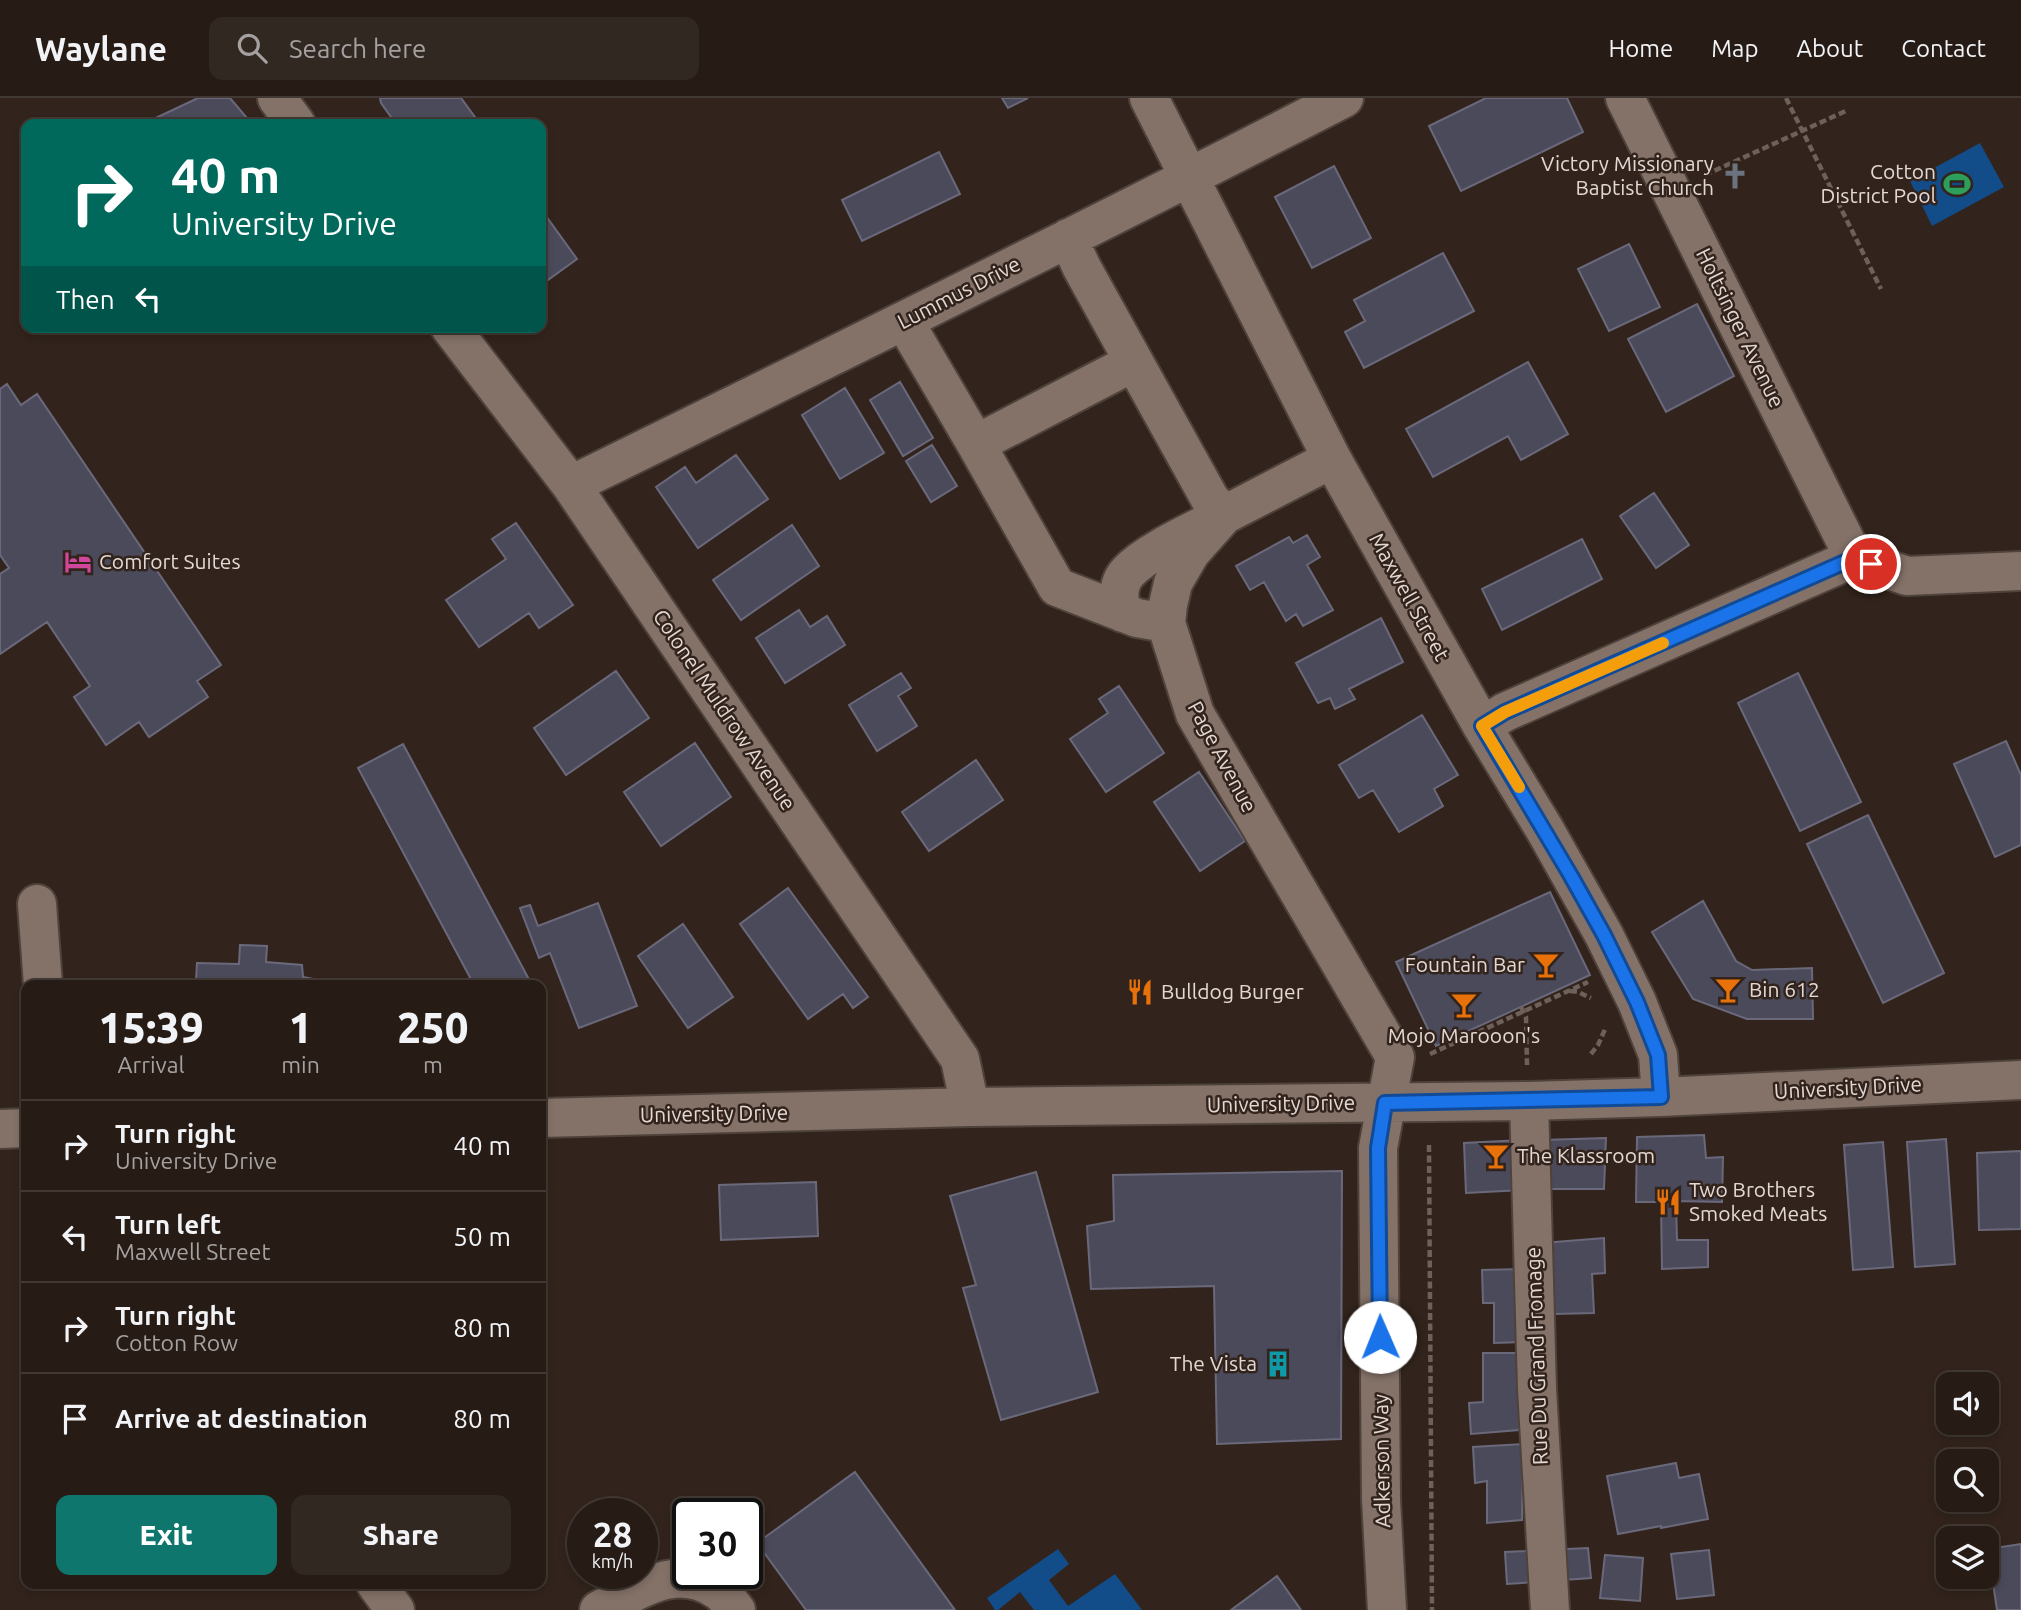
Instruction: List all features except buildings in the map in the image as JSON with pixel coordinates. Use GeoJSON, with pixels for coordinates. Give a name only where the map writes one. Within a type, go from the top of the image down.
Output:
{"type":"FeatureCollection","features":[{"type":"Feature","properties":{"kind":"street"},"geometry":{"type":"LineString","coordinates":[[277,98],[292,119]]}},
{"type":"Feature","properties":{"kind":"street","name":"Maxwell Street"},"geometry":{"type":"LineString","coordinates":[[1149,98],[1332,459],[1482,726],[1604,935],[1637,1002],[1658,1055],[1661,1097]]}},
{"type":"Feature","properties":{"kind":"street","name":"Lummus Drive"},"geometry":{"type":"LineString","coordinates":[[571,485],[1190,178],[1344,98]]}},
{"type":"Feature","properties":{"kind":"street","name":"Holtsinger Avenue"},"geometry":{"type":"LineString","coordinates":[[1625,98],[1854,558]]}},
{"type":"Feature","properties":{"kind":"street"},"geometry":{"type":"LineString","coordinates":[[1068,238],[1210,499],[1224,515],[1150,555],[1128,572],[1119,588],[1118,600],[1123,613]]}},
{"type":"Feature","properties":{"kind":"street"},"geometry":{"type":"LineString","coordinates":[[904,321],[1057,587],[1137,618],[1166,623]]}},
{"type":"Feature","properties":{"kind":"street","name":"Colonel Muldrow Avenue"},"geometry":{"type":"LineString","coordinates":[[455,333],[571,485],[960,1059],[970,1107]]}},
{"type":"Feature","properties":{"kind":"street"},"geometry":{"type":"LineString","coordinates":[[976,444],[1134,362]]}},
{"type":"Feature","properties":{"kind":"street","name":"Page Avenue"},"geometry":{"type":"LineString","coordinates":[[1332,459],[1224,515],[1191,552],[1174,583],[1166,623],[1195,714],[1395,1057],[1385,1103]]}},
{"type":"Feature","properties":{"kind":"street"},"geometry":{"type":"LineString","coordinates":[[1482,726],[1505,712],[1854,558],[1907,576],[2021,571]]}},
{"type":"Feature","properties":{"kind":"street"},"geometry":{"type":"LineString","coordinates":[[37,904],[43,980]]}},
{"type":"Feature","properties":{"kind":"street","name":"University Drive"},"geometry":{"type":"LineString","coordinates":[[546,1118],[970,1107],[1529,1101],[2021,1080]]}},
{"type":"Feature","properties":{"kind":"street","name":"Rue Du Grand Fromage"},"geometry":{"type":"LineString","coordinates":[[1529,1101],[1537,1389],[1550,1610]]}},
{"type":"Feature","properties":{"kind":"street","name":"Adkerson Way"},"geometry":{"type":"LineString","coordinates":[[1385,1103],[1378,1148],[1381,1499],[1387,1610]]}},
{"type":"Feature","properties":{"kind":"street"},"geometry":{"type":"LineString","coordinates":[[0,1129],[21,1128]]}},
{"type":"Feature","properties":{"kind":"street"},"geometry":{"type":"LineString","coordinates":[[599,1610],[661,1580],[681,1577],[704,1582],[720,1591],[736,1610]]}},
{"type":"Feature","properties":{"kind":"street"},"geometry":{"type":"LineString","coordinates":[[380,1589],[395,1610]]}},
{"type":"Feature","properties":{"kind":"path"},"geometry":{"type":"LineString","coordinates":[[1786,98],[1881,289]]}},
{"type":"Feature","properties":{"kind":"path"},"geometry":{"type":"LineString","coordinates":[[1672,191],[1848,110]]}},
{"type":"Feature","properties":{"kind":"path"},"geometry":{"type":"LineString","coordinates":[[1424,1056],[1522,1010],[1541,1007],[1595,978]]}},
{"type":"Feature","properties":{"kind":"path"},"geometry":{"type":"LineString","coordinates":[[1569,991],[1587,995],[1595,1001]]}},
{"type":"Feature","properties":{"kind":"path"},"geometry":{"type":"LineString","coordinates":[[1522,1010],[1525,1017],[1529,1101]]}},
{"type":"Feature","properties":{"kind":"path"},"geometry":{"type":"LineString","coordinates":[[1591,1054],[1604,1034],[1605,1018]]}},
{"type":"Feature","properties":{"kind":"path"},"geometry":{"type":"LineString","coordinates":[[1429,1145],[1432,1610]]}},
{"type":"Feature","properties":{"kind":"water","name":"Cotton District Pool"},"geometry":{"type":"Polygon","coordinates":[[[1980,143],[2004,187],[1932,226],[1910,181],[1980,143]]]}},
{"type":"Feature","properties":{"kind":"water"},"geometry":{"type":"Polygon","coordinates":[[[1058,1549],[1069,1564],[1049,1580],[1068,1606],[1115,1574],[1142,1610],[1034,1610],[1020,1592],[995,1610],[987,1598],[1058,1549]]]}},
{"type":"Feature","properties":{"kind":"slow traffic"},"geometry":{"type":"LineString","coordinates":[[1519,787],[1482,726],[1505,712],[1663,643]]}},
{"type":"Feature","properties":{"kind":"place","name":"Victory Missionary Baptist Church"},"geometry":{"type":"Point","coordinates":[1735,176]}},
{"type":"Feature","properties":{"kind":"place","name":"Cotton District Pool"},"geometry":{"type":"Point","coordinates":[1957,184]}},
{"type":"Feature","properties":{"kind":"place","name":"Comfort Suites"},"geometry":{"type":"Point","coordinates":[78,562]}},
{"type":"Feature","properties":{"kind":"place","name":"Fountain Bar"},"geometry":{"type":"Point","coordinates":[1546,965]}},
{"type":"Feature","properties":{"kind":"place","name":"Bin 612"},"geometry":{"type":"Point","coordinates":[1728,990]}},
{"type":"Feature","properties":{"kind":"place","name":"Bulldog Burger"},"geometry":{"type":"Point","coordinates":[1140,992]}},
{"type":"Feature","properties":{"kind":"place","name":"Mojo Marooon's"},"geometry":{"type":"Point","coordinates":[1464,1005]}},
{"type":"Feature","properties":{"kind":"place","name":"The Klassroom"},"geometry":{"type":"Point","coordinates":[1496,1156]}},
{"type":"Feature","properties":{"kind":"place","name":"Two Brothers Smoked Meats"},"geometry":{"type":"Point","coordinates":[1668,1202]}},
{"type":"Feature","properties":{"kind":"place","name":"The Vista"},"geometry":{"type":"Point","coordinates":[1278,1364]}},
{"type":"Feature","properties":{"kind":"route"},"geometry":{"type":"LineString","coordinates":[[1380,1337],[1378,1148],[1385,1103],[1661,1097],[1658,1055],[1637,1002],[1571,876],[1482,726],[1505,712],[1854,558],[1871,564]]}}]}
